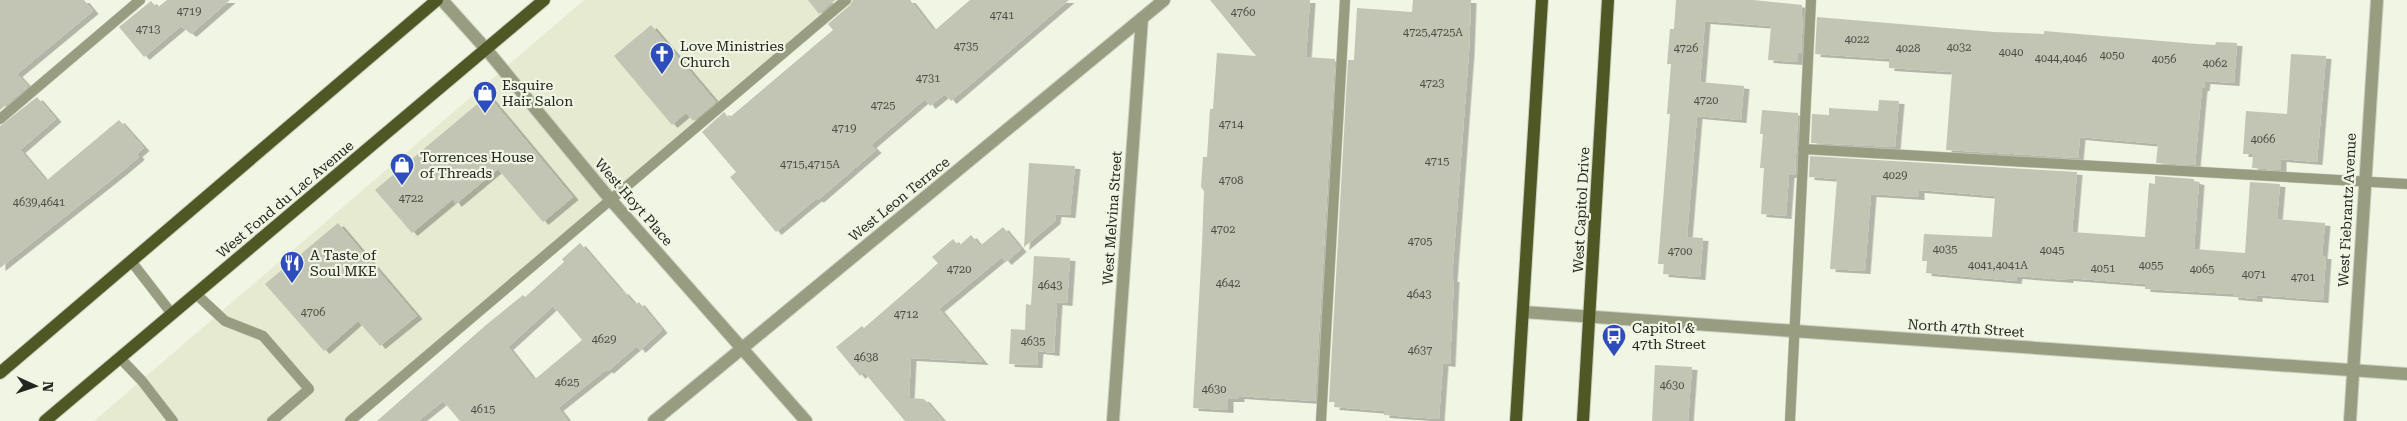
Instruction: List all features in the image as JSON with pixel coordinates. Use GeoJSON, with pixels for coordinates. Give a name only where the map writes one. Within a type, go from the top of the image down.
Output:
{"type":"FeatureCollection","features":[{"type":"Feature","properties":{"kind":"main road"},"geometry":{"type":"LineString","coordinates":[[0,373],[437,0]]}},
{"type":"Feature","properties":{"kind":"main road","name":"West Fond du Lac Avenue"},"geometry":{"type":"LineString","coordinates":[[45,421],[544,0]]}},
{"type":"Feature","properties":{"kind":"main road"},"geometry":{"type":"LineString","coordinates":[[1516,421],[1542,0]]}},
{"type":"Feature","properties":{"kind":"main road","name":"West Capitol Drive"},"geometry":{"type":"LineString","coordinates":[[1583,421],[1608,0]]}},
{"type":"Feature","properties":{"kind":"street","name":"West Hoyt Place"},"geometry":{"type":"LineString","coordinates":[[442,0],[486,49],[610,199],[806,421]]}},
{"type":"Feature","properties":{"kind":"street","name":"West Leon Terrace"},"geometry":{"type":"LineString","coordinates":[[654,421],[1164,0]]}},
{"type":"Feature","properties":{"kind":"street","name":"West Fiebrantz Avenue"},"geometry":{"type":"LineString","coordinates":[[2350,421],[2363,181],[2376,0]]}},
{"type":"Feature","properties":{"kind":"street","name":"West Melvina Street"},"geometry":{"type":"LineString","coordinates":[[1113,421],[1142,18]]}},
{"type":"Feature","properties":{"kind":"street","name":"North 47th Street"},"geometry":{"type":"LineString","coordinates":[[1523,312],[2407,374]]}},
{"type":"Feature","properties":{"kind":"lane"},"geometry":{"type":"LineString","coordinates":[[0,119],[140,0]]}},
{"type":"Feature","properties":{"kind":"lane"},"geometry":{"type":"LineString","coordinates":[[350,421],[846,0]]}},
{"type":"Feature","properties":{"kind":"lane"},"geometry":{"type":"LineString","coordinates":[[1321,421],[1345,0]]}},
{"type":"Feature","properties":{"kind":"lane"},"geometry":{"type":"LineString","coordinates":[[1790,421],[1811,0]]}},
{"type":"Feature","properties":{"kind":"lane"},"geometry":{"type":"LineString","coordinates":[[1803,149],[2407,184]]}},
{"type":"Feature","properties":{"kind":"lane"},"geometry":{"type":"LineString","coordinates":[[131,261],[172,314]]}},
{"type":"Feature","properties":{"kind":"lane"},"geometry":{"type":"LineString","coordinates":[[196,294],[225,321],[263,336],[309,389],[272,421]]}},
{"type":"Feature","properties":{"kind":"lane"},"geometry":{"type":"LineString","coordinates":[[120,358],[142,381],[173,421]]}},
{"type":"Feature","properties":{"kind":"shaded area"},"geometry":{"type":"Polygon","coordinates":[[[584,0],[855,0],[353,421],[94,421],[584,0]]]}},
{"type":"Feature","properties":{"kind":"building"},"geometry":{"type":"Polygon","coordinates":[[[0,0],[84,0],[93,11],[17,74],[28,86],[0,110],[0,0]]]}},
{"type":"Feature","properties":{"kind":"building"},"geometry":{"type":"Polygon","coordinates":[[[167,0],[230,0],[191,34],[181,26],[144,57],[119,27],[151,1],[157,8],[167,0]]]}},
{"type":"Feature","properties":{"kind":"building"},"geometry":{"type":"Polygon","coordinates":[[[808,0],[835,0],[819,14],[808,0]]]}},
{"type":"Feature","properties":{"kind":"building"},"geometry":{"type":"Polygon","coordinates":[[[853,0],[910,0],[934,31],[970,0],[1069,0],[951,101],[945,94],[930,106],[925,99],[871,145],[876,150],[818,200],[817,198],[776,232],[730,177],[736,172],[702,132],[724,112],[729,118],[833,30],[828,24],[850,5],[853,0]]]}},
{"type":"Feature","properties":{"kind":"building"},"geometry":{"type":"Polygon","coordinates":[[[1210,0],[1310,0],[1306,57],[1335,59],[1315,401],[1239,396],[1239,399],[1228,399],[1228,410],[1193,408],[1202,245],[1204,191],[1201,187],[1203,157],[1207,157],[1210,109],[1213,109],[1217,53],[1256,56],[1210,0]]]}},
{"type":"Feature","properties":{"kind":"building"},"geometry":{"type":"Polygon","coordinates":[[[1413,0],[1471,0],[1469,52],[1452,279],[1454,279],[1450,364],[1443,363],[1439,419],[1384,415],[1384,411],[1334,407],[1335,402],[1329,402],[1348,60],[1354,60],[1357,8],[1412,12],[1413,0]]]}},
{"type":"Feature","properties":{"kind":"building"},"geometry":{"type":"Polygon","coordinates":[[[1676,0],[1753,0],[1802,5],[1801,16],[1803,16],[1801,53],[1798,52],[1798,62],[1768,60],[1771,26],[1705,21],[1700,82],[1744,86],[1741,120],[1697,116],[1687,237],[1703,238],[1700,277],[1663,274],[1664,264],[1658,264],[1670,114],[1667,114],[1671,64],[1667,64],[1670,29],[1674,29],[1676,0]]]}},
{"type":"Feature","properties":{"kind":"building"},"geometry":{"type":"Polygon","coordinates":[[[1817,17],[1994,32],[2044,34],[2044,31],[2197,44],[2215,45],[2216,42],[2237,43],[2234,83],[2205,81],[2204,88],[2202,88],[2195,165],[2156,163],[2158,144],[2080,137],[2078,158],[1946,150],[1952,72],[1889,68],[1889,59],[1815,54],[1817,17]]]}},
{"type":"Feature","properties":{"kind":"building","name":"Love Ministries Church"},"geometry":{"type":"Polygon","coordinates":[[[651,25],[716,102],[693,121],[686,113],[672,125],[614,56],[651,25]]]}},
{"type":"Feature","properties":{"kind":"building"},"geometry":{"type":"Polygon","coordinates":[[[2291,54],[2326,56],[2317,162],[2281,159],[2281,170],[2252,168],[2253,154],[2243,154],[2246,111],[2287,114],[2291,54]]]}},
{"type":"Feature","properties":{"kind":"building"},"geometry":{"type":"Polygon","coordinates":[[[488,95],[573,197],[543,222],[498,169],[456,204],[453,199],[412,233],[375,190],[488,95]]]}},
{"type":"Feature","properties":{"kind":"building"},"geometry":{"type":"Polygon","coordinates":[[[37,97],[56,119],[20,150],[46,181],[119,120],[144,148],[137,154],[139,157],[120,173],[0,268],[0,126],[37,97]]]}},
{"type":"Feature","properties":{"kind":"building"},"geometry":{"type":"Polygon","coordinates":[[[1879,100],[1899,101],[1895,147],[1811,143],[1812,114],[1829,115],[1829,108],[1878,111],[1879,100]]]}},
{"type":"Feature","properties":{"kind":"building"},"geometry":{"type":"Polygon","coordinates":[[[1762,110],[1798,113],[1795,175],[1789,175],[1786,216],[1761,214],[1764,168],[1760,168],[1763,134],[1760,134],[1762,110]]]}},
{"type":"Feature","properties":{"kind":"building"},"geometry":{"type":"Polygon","coordinates":[[[1810,156],[2077,172],[2072,232],[2145,237],[2149,183],[2155,184],[2155,176],[2194,179],[2194,181],[2199,182],[2194,249],[2245,253],[2250,182],[2280,184],[2277,219],[2325,223],[2322,256],[2326,256],[2323,300],[2257,295],[2257,299],[2233,297],[2233,294],[2145,289],[2145,284],[2068,278],[2068,280],[2017,276],[2016,281],[1926,273],[1927,261],[1922,261],[1924,234],[1992,237],[1995,196],[1919,190],[1919,197],[1871,194],[1865,271],[1830,269],[1837,179],[1809,177],[1810,156]]]}},
{"type":"Feature","properties":{"kind":"building"},"geometry":{"type":"Polygon","coordinates":[[[1029,163],[1075,166],[1070,215],[1056,214],[1055,221],[1024,247],[1029,163]]]}},
{"type":"Feature","properties":{"kind":"building"},"geometry":{"type":"Polygon","coordinates":[[[338,223],[417,316],[380,346],[358,321],[324,351],[265,284],[338,223]]]}},
{"type":"Feature","properties":{"kind":"building"},"geometry":{"type":"Polygon","coordinates":[[[1003,227],[1021,249],[1006,262],[1002,257],[939,309],[983,362],[911,358],[909,398],[924,399],[943,421],[905,421],[864,372],[860,376],[836,347],[862,326],[864,328],[924,276],[938,263],[932,257],[953,239],[959,246],[971,235],[980,246],[1003,227]]]}},
{"type":"Feature","properties":{"kind":"building"},"geometry":{"type":"Polygon","coordinates":[[[580,243],[622,292],[635,305],[639,302],[662,330],[640,350],[637,346],[608,371],[607,369],[558,408],[568,421],[460,421],[443,401],[418,421],[377,421],[486,325],[523,295],[525,297],[564,262],[562,259],[580,243]],[[553,306],[508,347],[534,380],[582,340],[553,306]]]}},
{"type":"Feature","properties":{"kind":"building"},"geometry":{"type":"Polygon","coordinates":[[[1034,256],[1070,258],[1067,303],[1057,302],[1054,353],[1038,351],[1037,365],[1009,364],[1011,329],[1025,330],[1026,304],[1031,305],[1034,256]]]}},
{"type":"Feature","properties":{"kind":"building"},"geometry":{"type":"Polygon","coordinates":[[[1655,365],[1692,367],[1688,421],[1652,421],[1655,365]]]}},
{"type":"Feature","properties":{"kind":"place","name":"Love Ministries Church"},"geometry":{"type":"Point","coordinates":[662,75]}},
{"type":"Feature","properties":{"kind":"place","name":"Esquire Hair Salon"},"geometry":{"type":"Point","coordinates":[485,114]}},
{"type":"Feature","properties":{"kind":"place","name":"Torrences House of Threads"},"geometry":{"type":"Point","coordinates":[402,186]}},
{"type":"Feature","properties":{"kind":"place","name":"A Taste of Soul MKE"},"geometry":{"type":"Point","coordinates":[292,284]}},
{"type":"Feature","properties":{"kind":"place","name":"Capitol & 47th Street"},"geometry":{"type":"Point","coordinates":[1614,357]}}]}
